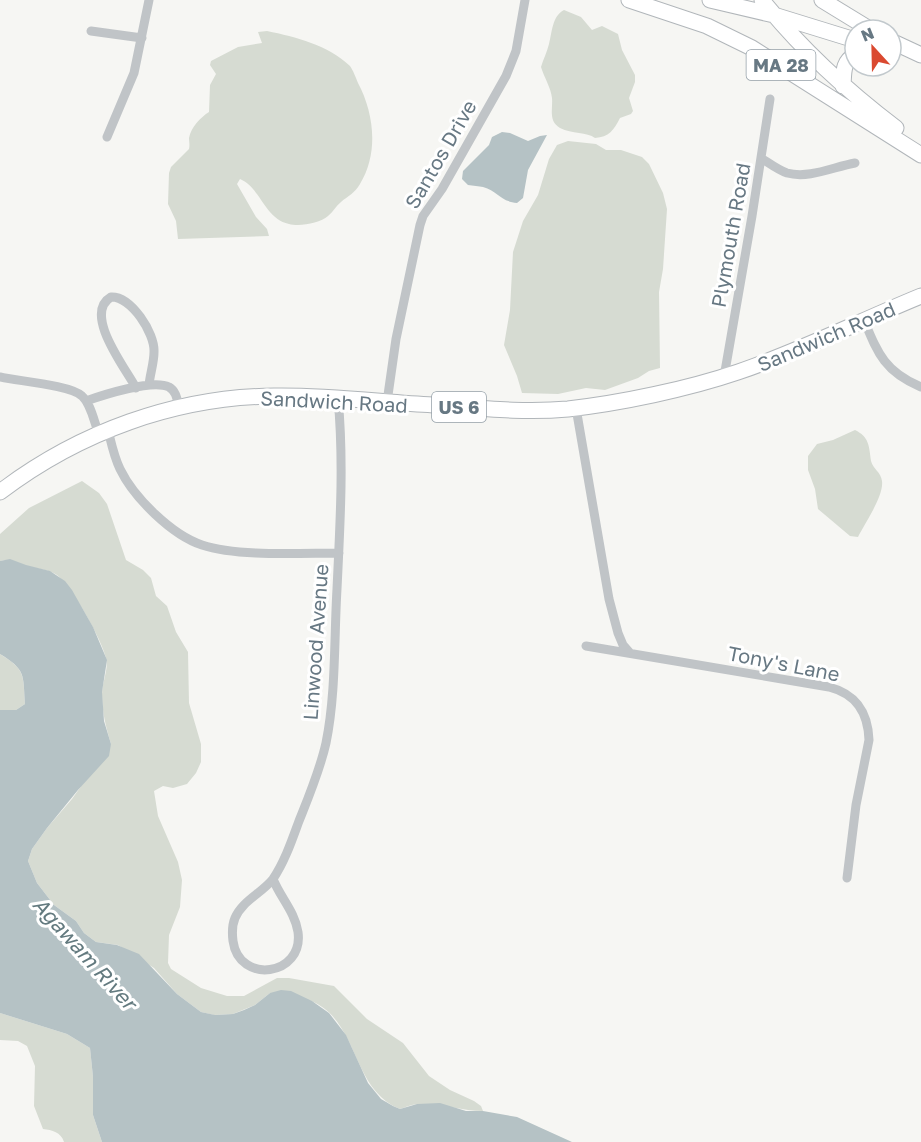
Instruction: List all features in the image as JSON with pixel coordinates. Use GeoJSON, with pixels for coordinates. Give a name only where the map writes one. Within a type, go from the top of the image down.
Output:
{"type":"FeatureCollection","features":[{"type":"Feature","properties":{"kind":"main road","name":"MA 28"},"geometry":{"type":"LineString","coordinates":[[629,0],[696,22],[752,48],[921,154]]}},
{"type":"Feature","properties":{"kind":"main road","name":"MA 28"},"geometry":{"type":"LineString","coordinates":[[710,0],[774,15],[843,36]]}},
{"type":"Feature","properties":{"kind":"main road"},"geometry":{"type":"LineString","coordinates":[[762,0],[802,47],[843,86],[921,146]]}},
{"type":"Feature","properties":{"kind":"main road"},"geometry":{"type":"LineString","coordinates":[[822,0],[851,18]]}},
{"type":"Feature","properties":{"kind":"main road"},"geometry":{"type":"LineString","coordinates":[[903,51],[921,55]]}},
{"type":"Feature","properties":{"kind":"main road"},"geometry":{"type":"LineString","coordinates":[[903,53],[921,60]]}},
{"type":"Feature","properties":{"kind":"main road"},"geometry":{"type":"LineString","coordinates":[[843,86],[844,78]]}},
{"type":"Feature","properties":{"kind":"main road","name":"Sandwich Road"},"geometry":{"type":"LineString","coordinates":[[0,492],[58,454],[104,432],[179,407],[225,399],[264,396],[338,398],[519,410],[576,408],[724,377],[921,296]]}},
{"type":"Feature","properties":{"kind":"street"},"geometry":{"type":"LineString","coordinates":[[107,137],[129,87],[149,0]]}},
{"type":"Feature","properties":{"kind":"street","name":"Santos Drive"},"geometry":{"type":"LineString","coordinates":[[387,402],[396,339],[423,216],[442,189],[506,76],[516,51],[525,0]]}},
{"type":"Feature","properties":{"kind":"street"},"geometry":{"type":"LineString","coordinates":[[91,31],[142,38]]}},
{"type":"Feature","properties":{"kind":"street","name":"Plymouth Road"},"geometry":{"type":"LineString","coordinates":[[724,377],[770,99]]}},
{"type":"Feature","properties":{"kind":"street"},"geometry":{"type":"LineString","coordinates":[[761,158],[779,169],[796,174],[812,173],[855,163]]}},
{"type":"Feature","properties":{"kind":"street"},"geometry":{"type":"LineString","coordinates":[[136,388],[112,351],[107,339],[102,312],[105,302],[111,297],[121,298],[133,308],[148,331],[154,354],[149,385]]}},
{"type":"Feature","properties":{"kind":"street"},"geometry":{"type":"LineString","coordinates":[[864,320],[886,366],[899,376],[921,387]]}},
{"type":"Feature","properties":{"kind":"street"},"geometry":{"type":"LineString","coordinates":[[0,377],[81,394],[104,432],[120,469],[139,496],[169,526],[190,540],[215,548],[235,550],[339,553]]}},
{"type":"Feature","properties":{"kind":"street"},"geometry":{"type":"LineString","coordinates":[[86,401],[149,385],[168,387],[176,395],[179,407]]}},
{"type":"Feature","properties":{"kind":"street","name":"Linwood Avenue"},"geometry":{"type":"LineString","coordinates":[[273,879],[295,921],[298,944],[294,956],[289,961],[276,968],[260,970],[246,965],[237,954],[233,941],[233,924],[238,912],[273,879],[294,835],[326,743],[333,673],[339,553],[342,450],[338,398]]}},
{"type":"Feature","properties":{"kind":"street"},"geometry":{"type":"LineString","coordinates":[[576,408],[609,599],[618,633],[630,653]]}},
{"type":"Feature","properties":{"kind":"street","name":"Tony's Lane"},"geometry":{"type":"LineString","coordinates":[[586,646],[829,687],[853,698],[867,723],[869,740],[856,805],[847,878]]}},
{"type":"Feature","properties":{"kind":"shaded area"},"geometry":{"type":"Polygon","coordinates":[[[564,10],[581,17],[592,30],[602,26],[618,34],[622,50],[635,75],[629,98],[633,111],[620,118],[613,129],[604,136],[595,138],[565,130],[556,125],[552,118],[552,98],[541,67],[555,20],[564,10]]]}},
{"type":"Feature","properties":{"kind":"shaded area"},"geometry":{"type":"Polygon","coordinates":[[[267,31],[322,47],[350,66],[368,107],[371,120],[372,146],[366,172],[356,190],[328,216],[304,225],[289,224],[274,216],[253,189],[240,179],[237,184],[256,217],[267,229],[269,236],[178,239],[176,221],[168,204],[169,173],[171,167],[189,149],[189,138],[194,126],[209,112],[210,85],[216,74],[210,65],[211,61],[238,47],[262,43],[258,32],[267,31]]]}},
{"type":"Feature","properties":{"kind":"shaded area"},"geometry":{"type":"Polygon","coordinates":[[[568,141],[596,144],[606,150],[621,150],[642,157],[649,164],[663,193],[667,209],[659,292],[660,368],[605,390],[586,388],[558,394],[522,393],[504,345],[510,310],[513,252],[523,221],[538,195],[549,159],[557,145],[568,141]]]}},
{"type":"Feature","properties":{"kind":"shaded area"},"geometry":{"type":"Polygon","coordinates":[[[855,430],[866,439],[872,464],[882,481],[877,502],[858,537],[850,536],[818,509],[815,489],[808,470],[808,456],[817,444],[855,430]]]}},
{"type":"Feature","properties":{"kind":"shaded area"},"geometry":{"type":"Polygon","coordinates":[[[82,481],[99,493],[107,504],[126,560],[143,570],[151,578],[156,596],[167,606],[176,632],[188,652],[189,703],[201,744],[201,762],[187,784],[173,788],[163,786],[154,791],[158,816],[178,862],[182,880],[180,907],[169,935],[168,963],[171,969],[201,988],[227,996],[244,996],[277,978],[334,986],[367,1019],[403,1043],[429,1076],[450,1090],[474,1101],[481,1106],[483,1111],[427,1104],[414,1104],[400,1109],[384,1100],[372,1087],[338,1023],[327,1010],[306,999],[270,993],[255,1005],[233,1014],[214,1015],[201,1012],[177,994],[154,968],[118,945],[96,942],[84,933],[76,921],[54,905],[37,883],[28,861],[32,849],[72,799],[111,744],[102,701],[107,662],[92,626],[63,581],[50,571],[13,561],[0,561],[0,534],[29,508],[82,481]]]}},
{"type":"Feature","properties":{"kind":"shaded area"},"geometry":{"type":"Polygon","coordinates":[[[0,654],[15,664],[22,674],[25,704],[16,710],[0,710],[0,654]]]}},
{"type":"Feature","properties":{"kind":"shaded area"},"geometry":{"type":"Polygon","coordinates":[[[0,1013],[67,1034],[90,1048],[93,1115],[102,1142],[64,1142],[58,1134],[43,1129],[34,1106],[35,1066],[27,1046],[18,1041],[0,1040],[0,1013]]]}},
{"type":"Feature","properties":{"kind":"water"},"geometry":{"type":"Polygon","coordinates":[[[502,132],[528,141],[547,135],[528,170],[523,198],[517,203],[506,200],[488,189],[468,185],[462,179],[463,171],[489,145],[492,137],[502,132]]]}},
{"type":"Feature","properties":{"kind":"water","name":"Agawam River"},"geometry":{"type":"Polygon","coordinates":[[[10,559],[50,571],[65,581],[93,627],[107,660],[102,692],[104,721],[111,744],[109,756],[47,828],[32,849],[28,861],[37,883],[54,905],[76,921],[84,933],[96,942],[117,945],[139,954],[177,994],[201,1012],[215,1015],[233,1014],[255,1005],[270,993],[281,990],[291,991],[312,1001],[329,1013],[346,1035],[368,1083],[381,1099],[393,1106],[400,1109],[417,1104],[440,1103],[466,1111],[483,1111],[517,1117],[572,1142],[102,1142],[93,1115],[90,1048],[67,1034],[0,1013],[0,710],[16,710],[25,704],[22,674],[15,664],[0,654],[0,561],[10,559]]]}}]}
